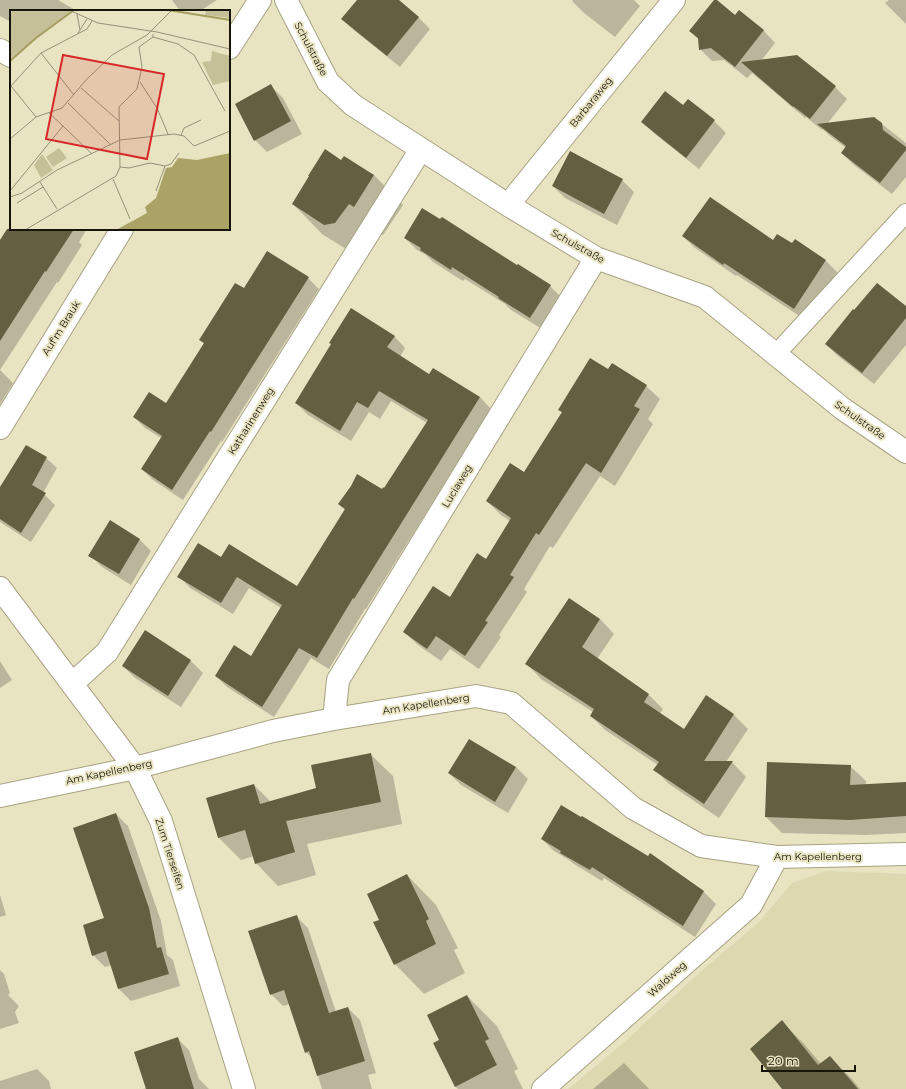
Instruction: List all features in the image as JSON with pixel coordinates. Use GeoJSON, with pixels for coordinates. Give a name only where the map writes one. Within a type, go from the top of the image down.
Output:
{"type":"FeatureCollection","features":[{"type":"Feature","properties":{"kind":"street"},"geometry":{"type":"LineString","coordinates":[[230,46],[260,0]]}},
{"type":"Feature","properties":{"kind":"street","name":"Schulstraße"},"geometry":{"type":"LineString","coordinates":[[286,0],[328,82],[353,105],[508,205],[596,258],[705,297],[842,409],[906,452]]}},
{"type":"Feature","properties":{"kind":"street","name":"Barbaraweg"},"geometry":{"type":"LineString","coordinates":[[508,205],[674,0]]}},
{"type":"Feature","properties":{"kind":"street"},"geometry":{"type":"LineString","coordinates":[[0,50],[10,55]]}},
{"type":"Feature","properties":{"kind":"street","name":"Katharinenweg"},"geometry":{"type":"LineString","coordinates":[[72,684],[107,652],[420,149]]}},
{"type":"Feature","properties":{"kind":"street","name":"Auf'm Brauk"},"geometry":{"type":"LineString","coordinates":[[0,428],[121,230]]}},
{"type":"Feature","properties":{"kind":"street","name":"Luciaweg"},"geometry":{"type":"LineString","coordinates":[[334,718],[338,680],[596,258]]}},
{"type":"Feature","properties":{"kind":"street","name":"Zum Tierseifen"},"geometry":{"type":"LineString","coordinates":[[0,588],[135,768],[161,821],[244,1089]]}},
{"type":"Feature","properties":{"kind":"street","name":"Am Kapellenberg"},"geometry":{"type":"LineString","coordinates":[[0,796],[135,768],[273,731],[334,718],[476,696],[511,703],[633,808],[701,846],[777,857],[906,854]]}},
{"type":"Feature","properties":{"kind":"street","name":"Waldweg"},"geometry":{"type":"LineString","coordinates":[[543,1089],[751,905],[777,857]]}},
{"type":"Feature","properties":{"kind":"lane"},"geometry":{"type":"LineString","coordinates":[[776,354],[906,213]]}},
{"type":"Feature","properties":{"kind":"shaded area"},"geometry":{"type":"Polygon","coordinates":[[[826,871],[906,874],[906,1089],[568,1089],[621,1045],[700,972],[758,923],[792,883],[826,871]]]}},
{"type":"Feature","properties":{"kind":"building"},"geometry":{"type":"Polygon","coordinates":[[[357,0],[399,0],[419,17],[387,56],[341,19],[357,0]]]}},
{"type":"Feature","properties":{"kind":"building"},"geometry":{"type":"Polygon","coordinates":[[[714,0],[717,0],[735,15],[739,10],[764,30],[735,67],[711,48],[699,50],[698,38],[689,31],[714,0]]]}},
{"type":"Feature","properties":{"kind":"building"},"geometry":{"type":"Polygon","coordinates":[[[797,55],[836,86],[810,119],[793,107],[741,62],[797,55]]]}},
{"type":"Feature","properties":{"kind":"building"},"geometry":{"type":"Polygon","coordinates":[[[271,84],[291,121],[254,141],[235,104],[271,84]]]}},
{"type":"Feature","properties":{"kind":"building"},"geometry":{"type":"Polygon","coordinates":[[[665,91],[683,105],[688,99],[715,120],[686,158],[641,122],[665,91]]]}},
{"type":"Feature","properties":{"kind":"building"},"geometry":{"type":"Polygon","coordinates":[[[874,117],[882,123],[883,130],[906,147],[906,150],[880,183],[841,153],[846,146],[817,124],[874,117]]]}},
{"type":"Feature","properties":{"kind":"building"},"geometry":{"type":"Polygon","coordinates":[[[325,149],[341,160],[344,156],[374,175],[354,207],[349,204],[335,223],[324,225],[292,204],[325,149]]]}},
{"type":"Feature","properties":{"kind":"building"},"geometry":{"type":"Polygon","coordinates":[[[570,151],[623,179],[604,214],[552,186],[570,151]]]}},
{"type":"Feature","properties":{"kind":"building"},"geometry":{"type":"Polygon","coordinates":[[[710,197],[773,240],[777,234],[792,243],[795,239],[826,260],[794,309],[724,263],[723,265],[682,236],[710,197]]]}},
{"type":"Feature","properties":{"kind":"building"},"geometry":{"type":"Polygon","coordinates":[[[422,208],[440,219],[442,217],[551,285],[530,318],[452,267],[451,270],[420,250],[421,248],[404,238],[422,208]]]}},
{"type":"Feature","properties":{"kind":"building"},"geometry":{"type":"Polygon","coordinates":[[[7,229],[73,230],[0,341],[0,240],[7,229]]]}},
{"type":"Feature","properties":{"kind":"building"},"geometry":{"type":"Polygon","coordinates":[[[267,251],[309,277],[211,432],[210,431],[172,490],[141,469],[162,436],[133,417],[149,392],[166,403],[204,343],[199,340],[235,283],[244,288],[267,251]]]}},
{"type":"Feature","properties":{"kind":"building"},"geometry":{"type":"Polygon","coordinates":[[[877,283],[906,306],[906,318],[862,373],[825,344],[853,309],[854,310],[877,283]]]}},
{"type":"Feature","properties":{"kind":"building"},"geometry":{"type":"Polygon","coordinates":[[[351,308],[395,336],[387,347],[429,374],[433,368],[480,397],[354,599],[353,598],[317,658],[299,648],[262,707],[215,676],[234,645],[251,656],[282,605],[237,577],[221,603],[177,577],[198,543],[221,557],[229,544],[297,586],[345,509],[338,504],[351,486],[357,474],[382,489],[383,487],[384,488],[428,420],[379,391],[368,408],[357,402],[340,431],[295,403],[351,308]]]}},
{"type":"Feature","properties":{"kind":"building"},"geometry":{"type":"Polygon","coordinates":[[[590,358],[608,369],[612,363],[647,385],[634,406],[640,409],[601,473],[586,463],[539,535],[536,533],[510,575],[514,577],[485,621],[488,622],[465,656],[436,636],[427,649],[403,632],[433,586],[450,597],[477,553],[486,559],[511,518],[486,501],[510,463],[524,472],[562,412],[558,410],[590,358]]]}},
{"type":"Feature","properties":{"kind":"building"},"geometry":{"type":"Polygon","coordinates":[[[26,445],[47,457],[32,485],[46,493],[21,533],[0,519],[0,487],[26,445]]]}},
{"type":"Feature","properties":{"kind":"building"},"geometry":{"type":"Polygon","coordinates":[[[110,520],[140,539],[119,574],[88,556],[110,520]]]}},
{"type":"Feature","properties":{"kind":"building"},"geometry":{"type":"Polygon","coordinates":[[[569,598],[600,619],[582,647],[649,694],[644,702],[684,729],[706,695],[734,714],[704,761],[733,761],[704,804],[653,770],[659,762],[590,716],[594,709],[525,664],[569,598]]]}},
{"type":"Feature","properties":{"kind":"building"},"geometry":{"type":"Polygon","coordinates":[[[145,630],[191,660],[168,696],[122,666],[145,630]]]}},
{"type":"Feature","properties":{"kind":"building"},"geometry":{"type":"Polygon","coordinates":[[[469,739],[516,767],[495,802],[448,773],[469,739]]]}},
{"type":"Feature","properties":{"kind":"building"},"geometry":{"type":"Polygon","coordinates":[[[371,753],[381,802],[286,821],[295,852],[255,864],[245,830],[218,838],[206,798],[254,784],[260,804],[316,788],[311,765],[371,753]]]}},
{"type":"Feature","properties":{"kind":"building"},"geometry":{"type":"Polygon","coordinates":[[[767,762],[851,765],[850,785],[906,782],[906,816],[850,820],[765,817],[767,762]]]}},
{"type":"Feature","properties":{"kind":"building"},"geometry":{"type":"Polygon","coordinates":[[[561,805],[648,856],[650,853],[704,891],[683,926],[592,867],[590,870],[560,853],[561,851],[541,839],[561,805]]]}},
{"type":"Feature","properties":{"kind":"building"},"geometry":{"type":"Polygon","coordinates":[[[116,813],[149,908],[157,948],[161,947],[169,974],[118,989],[106,951],[92,956],[83,925],[104,918],[73,828],[116,813]]]}},
{"type":"Feature","properties":{"kind":"building"},"geometry":{"type":"Polygon","coordinates":[[[407,874],[429,919],[426,921],[436,944],[394,965],[373,922],[379,920],[367,894],[407,874]]]}},
{"type":"Feature","properties":{"kind":"building"},"geometry":{"type":"Polygon","coordinates":[[[297,915],[329,1013],[348,1007],[365,1061],[317,1076],[309,1051],[305,1053],[284,990],[270,995],[248,931],[297,915]]]}},
{"type":"Feature","properties":{"kind":"building"},"geometry":{"type":"Polygon","coordinates":[[[467,995],[489,1039],[485,1041],[497,1065],[455,1087],[433,1043],[439,1040],[427,1015],[467,995]]]}},
{"type":"Feature","properties":{"kind":"building"},"geometry":{"type":"Polygon","coordinates":[[[782,1020],[818,1065],[830,1056],[858,1089],[782,1089],[750,1049],[782,1020]]]}},
{"type":"Feature","properties":{"kind":"building"},"geometry":{"type":"Polygon","coordinates":[[[178,1037],[194,1089],[146,1089],[134,1052],[178,1037]]]}}]}
